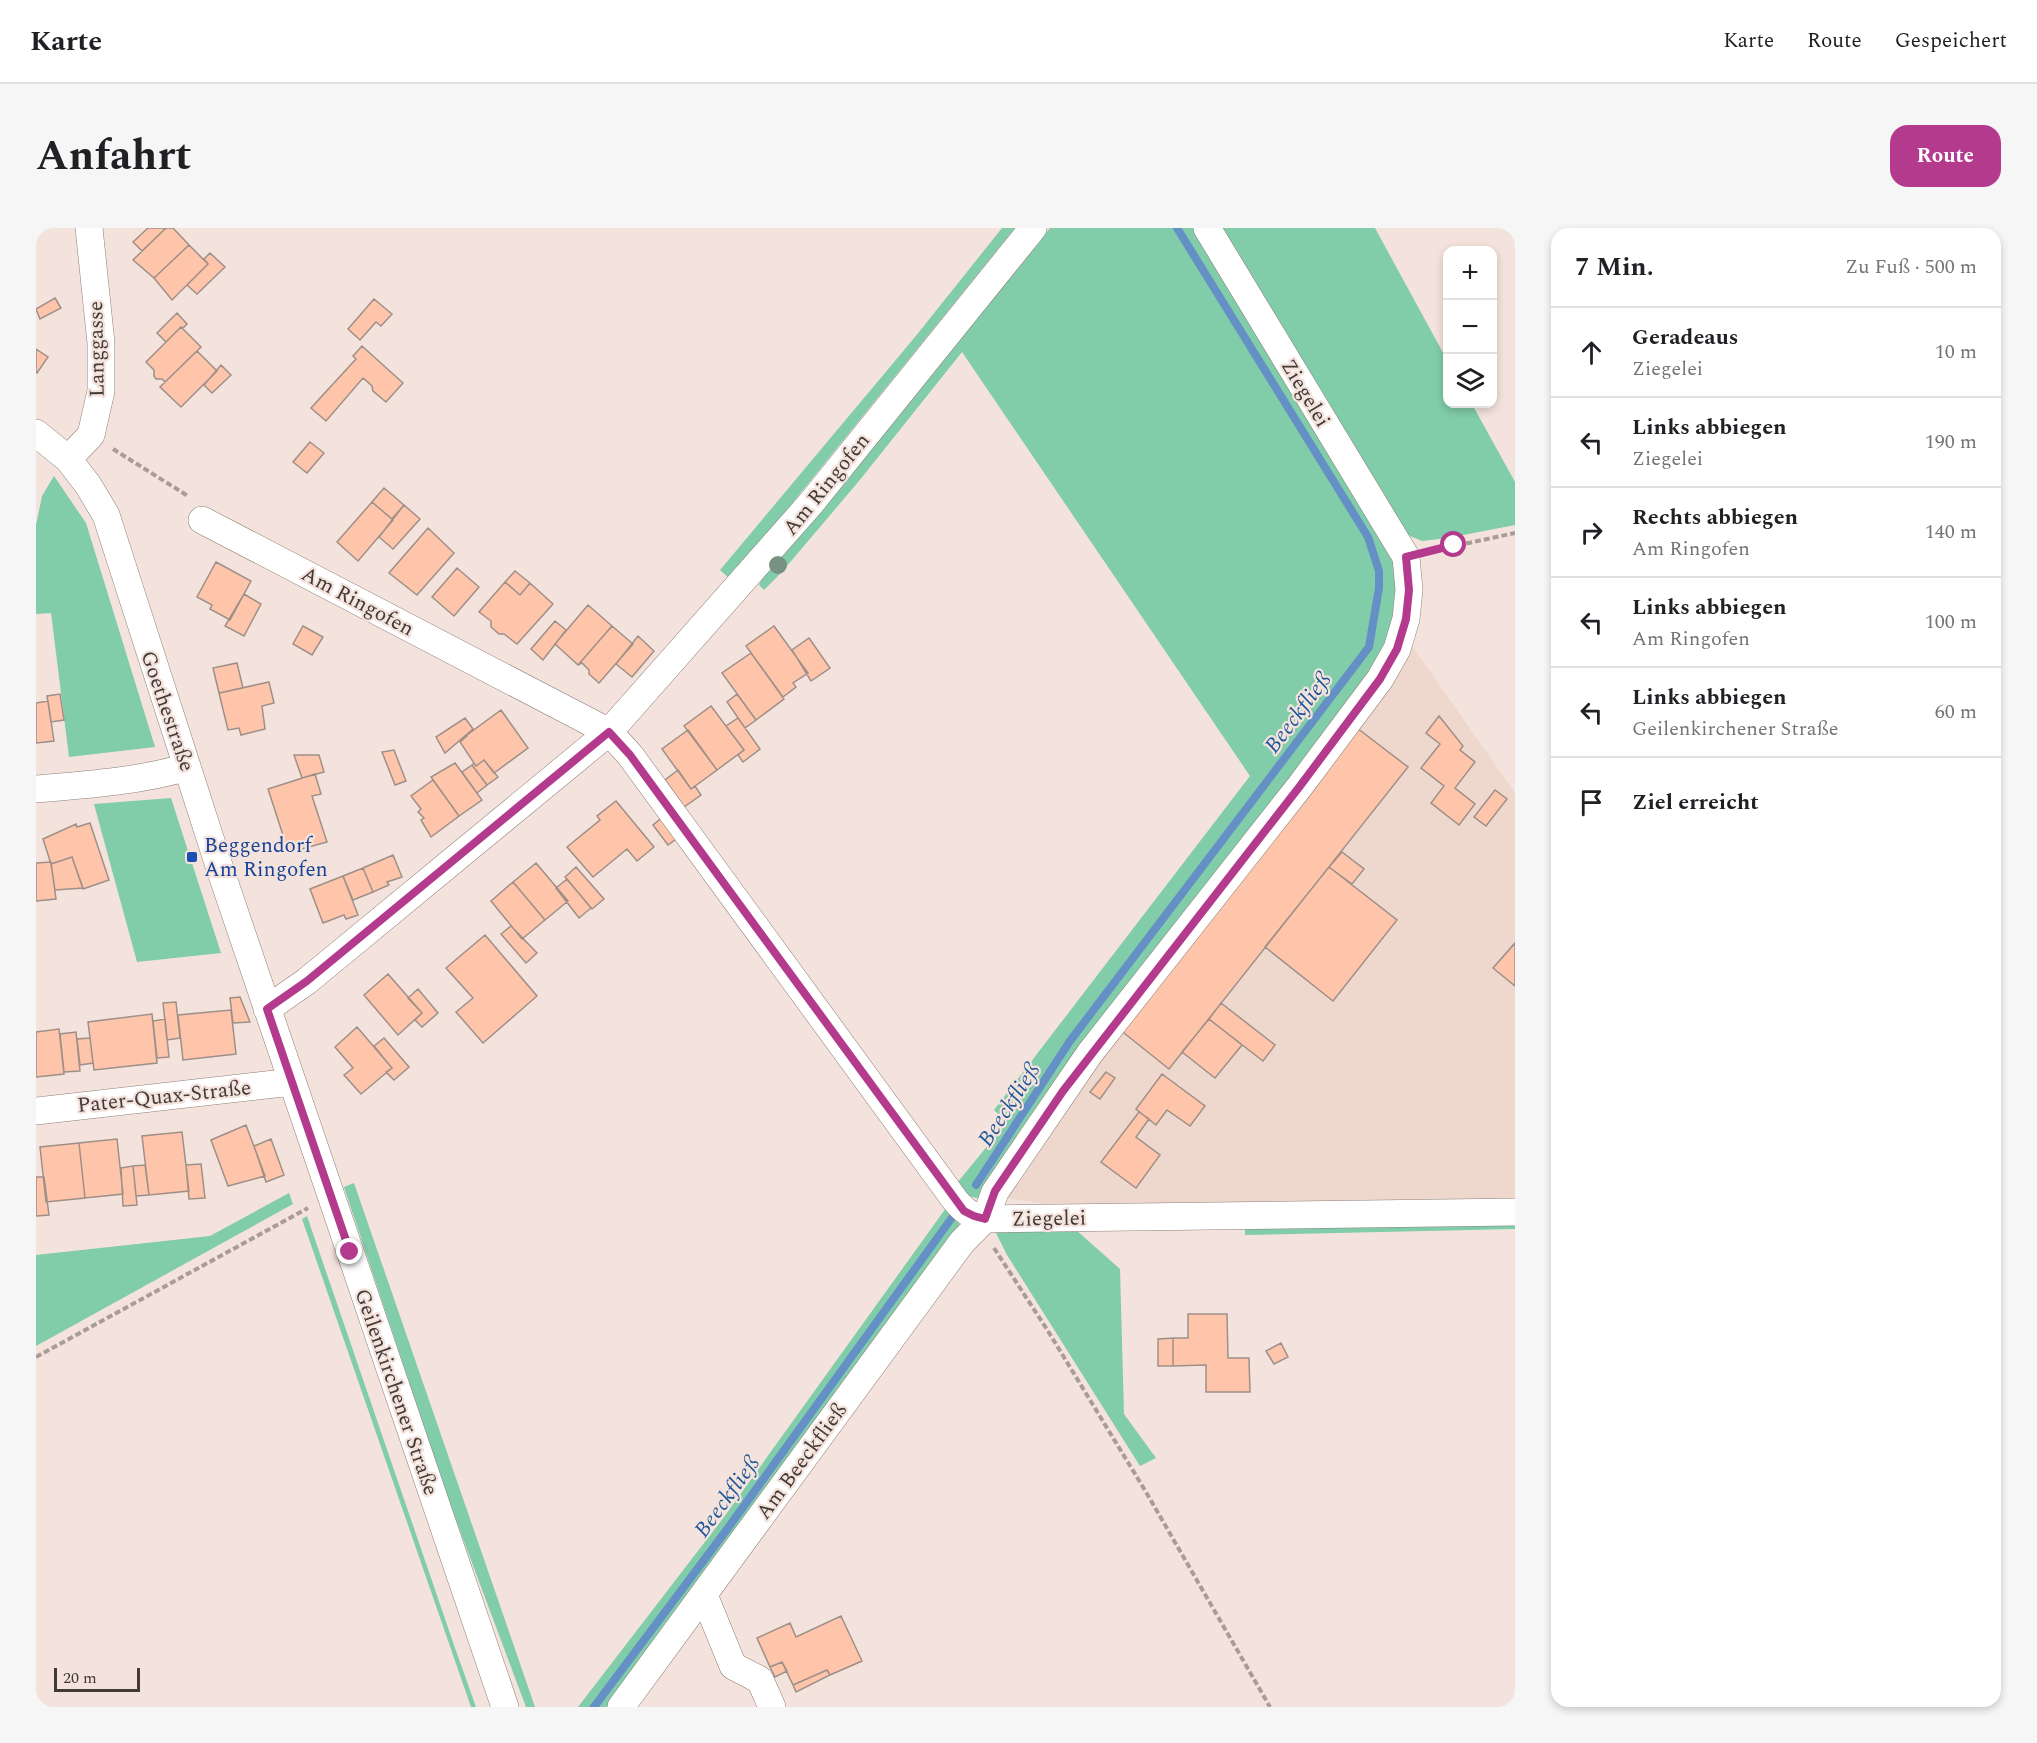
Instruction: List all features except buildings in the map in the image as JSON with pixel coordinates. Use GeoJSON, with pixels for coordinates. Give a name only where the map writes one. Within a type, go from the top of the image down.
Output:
{"type":"FeatureCollection","features":[{"type":"Feature","properties":{"kind":"street","name":"Langgasse"},"geometry":{"type":"LineString","coordinates":[[89,228],[101,343],[101,391],[91,435]]}},
{"type":"Feature","properties":{"kind":"street","name":"Am Ringofen"},"geometry":{"type":"LineString","coordinates":[[267,1009],[307,981],[609,732],[812,502],[1033,228]]}},
{"type":"Feature","properties":{"kind":"street","name":"Ziegelei"},"geometry":{"type":"LineString","coordinates":[[1208,228],[1406,557],[1409,590],[1406,619],[1397,649],[1380,679],[1300,786],[1063,1091],[995,1191],[985,1219],[1515,1212]]}},
{"type":"Feature","properties":{"kind":"street","name":"Goethestraße"},"geometry":{"type":"LineString","coordinates":[[36,433],[68,459],[105,515],[267,1009]]}},
{"type":"Feature","properties":{"kind":"street"},"geometry":{"type":"LineString","coordinates":[[68,459],[91,435]]}},
{"type":"Feature","properties":{"kind":"street","name":"Am Ringofen"},"geometry":{"type":"LineString","coordinates":[[202,520],[609,732],[630,755],[964,1211],[985,1219]]}},
{"type":"Feature","properties":{"kind":"street"},"geometry":{"type":"LineString","coordinates":[[36,789],[74,786],[170,772],[188,766]]}},
{"type":"Feature","properties":{"kind":"street","name":"Geilenkirchener Straße"},"geometry":{"type":"LineString","coordinates":[[267,1009],[506,1707]]}},
{"type":"Feature","properties":{"kind":"street","name":"Pater-Quax-Straße"},"geometry":{"type":"LineString","coordinates":[[36,1111],[292,1082]]}},
{"type":"Feature","properties":{"kind":"street","name":"Am Beeckfließ"},"geometry":{"type":"LineString","coordinates":[[621,1707],[962,1242],[985,1219]]}},
{"type":"Feature","properties":{"kind":"street"},"geometry":{"type":"LineString","coordinates":[[704,1595],[733,1666],[760,1680],[772,1707]]}},
{"type":"Feature","properties":{"kind":"path"},"geometry":{"type":"LineString","coordinates":[[91,435],[190,497],[202,520]]}},
{"type":"Feature","properties":{"kind":"path"},"geometry":{"type":"LineString","coordinates":[[1406,557],[1515,533]]}},
{"type":"Feature","properties":{"kind":"path"},"geometry":{"type":"LineString","coordinates":[[36,1357],[330,1197]]}},
{"type":"Feature","properties":{"kind":"path"},"geometry":{"type":"LineString","coordinates":[[985,1219],[992,1243],[1146,1492],[1270,1707]]}},
{"type":"Feature","properties":{"kind":"shaded area"},"geometry":{"type":"Polygon","coordinates":[[[1408,640],[1515,793],[1515,1206],[1311,1208],[1046,1204],[1001,1197],[1408,640]]]}},
{"type":"Feature","properties":{"kind":"green space"},"geometry":{"type":"Polygon","coordinates":[[[1002,228],[1015,228],[794,501],[800,507],[731,580],[720,570],[915,337],[1002,228]]]}},
{"type":"Feature","properties":{"kind":"green space"},"geometry":{"type":"Polygon","coordinates":[[[1050,228],[1200,228],[1375,521],[1398,570],[1398,618],[1378,660],[986,1198],[977,1198],[966,1194],[957,1183],[1007,1122],[994,1110],[1250,776],[962,352],[859,481],[781,573],[764,590],[759,585],[767,568],[1050,228]]]}},
{"type":"Feature","properties":{"kind":"green space"},"geometry":{"type":"Polygon","coordinates":[[[1216,228],[1375,228],[1443,353],[1443,408],[1474,408],[1515,482],[1515,525],[1422,541],[1400,532],[1216,228]]]}},
{"type":"Feature","properties":{"kind":"green space"},"geometry":{"type":"Polygon","coordinates":[[[54,476],[86,523],[155,747],[69,757],[51,613],[36,614],[36,525],[42,496],[54,476]]]}},
{"type":"Feature","properties":{"kind":"green space"},"geometry":{"type":"Polygon","coordinates":[[[171,798],[221,953],[137,962],[94,804],[171,798]]]}},
{"type":"Feature","properties":{"kind":"green space"},"geometry":{"type":"Polygon","coordinates":[[[354,1183],[535,1707],[526,1707],[447,1496],[344,1187],[354,1183]]]}},
{"type":"Feature","properties":{"kind":"green space"},"geometry":{"type":"Polygon","coordinates":[[[289,1193],[293,1204],[36,1346],[36,1255],[210,1236],[289,1193]]]}},
{"type":"Feature","properties":{"kind":"green space"},"geometry":{"type":"Polygon","coordinates":[[[946,1208],[959,1223],[959,1231],[608,1707],[578,1707],[724,1517],[946,1208]]]}},
{"type":"Feature","properties":{"kind":"green space"},"geometry":{"type":"Polygon","coordinates":[[[307,1216],[476,1707],[471,1707],[302,1219],[307,1216]]]}},
{"type":"Feature","properties":{"kind":"green space"},"geometry":{"type":"Polygon","coordinates":[[[1515,1222],[1515,1229],[1245,1235],[1245,1225],[1515,1222]]]}},
{"type":"Feature","properties":{"kind":"green space"},"geometry":{"type":"Polygon","coordinates":[[[1076,1230],[1120,1269],[1124,1414],[1156,1458],[1140,1466],[1007,1255],[995,1231],[1076,1230]]]}},
{"type":"Feature","properties":{"kind":"waterway","name":"Beeckfließ"},"geometry":{"type":"LineString","coordinates":[[976,1185],[1070,1041],[1369,647],[1379,588],[1379,571],[1368,537],[1177,228]]}},
{"type":"Feature","properties":{"kind":"waterway","name":"Beeckfließ"},"geometry":{"type":"LineString","coordinates":[[594,1707],[728,1528],[951,1219]]}},
{"type":"Feature","properties":{"kind":"place","name":"Beggendorf Am Ringofen"},"geometry":{"type":"Point","coordinates":[192,857]}},
{"type":"Feature","properties":{"kind":"route"},"geometry":{"type":"LineString","coordinates":[[350,1252],[267,1009],[307,981],[609,732],[630,755],[964,1211],[985,1219],[995,1191],[1090,1053],[1300,786],[1380,679],[1397,649],[1406,619],[1409,590],[1406,557],[1454,545]]}}]}
